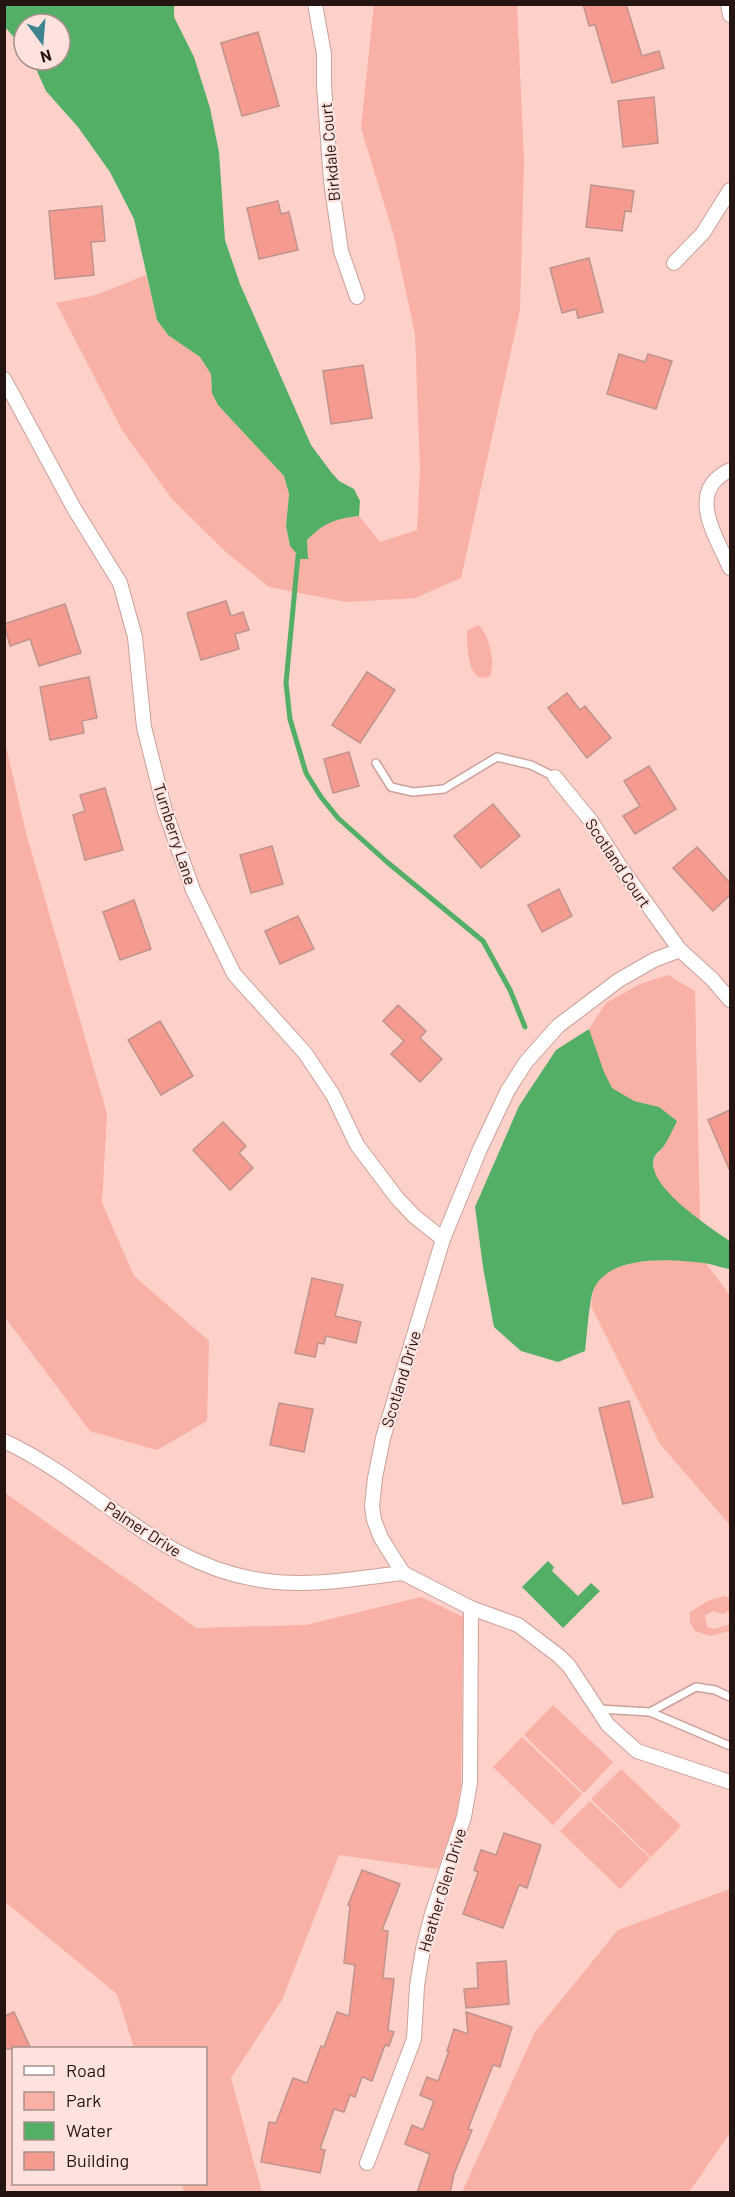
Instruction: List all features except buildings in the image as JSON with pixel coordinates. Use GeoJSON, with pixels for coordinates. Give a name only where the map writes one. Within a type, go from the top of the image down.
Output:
{"type":"FeatureCollection","features":[{"type":"Feature","properties":{"kind":"street","name":"Birkdale Court"},"geometry":{"type":"LineString","coordinates":[[315,4],[324,54],[324,85],[334,204],[341,251],[357,297]]}},
{"type":"Feature","properties":{"kind":"street"},"geometry":{"type":"LineString","coordinates":[[728,4],[730,15]]}},
{"type":"Feature","properties":{"kind":"street"},"geometry":{"type":"LineString","coordinates":[[674,264],[703,233],[730,190]]}},
{"type":"Feature","properties":{"kind":"street","name":"Turnberry Lane"},"geometry":{"type":"LineString","coordinates":[[4,379],[75,510],[120,583],[135,637],[144,727],[165,811],[193,890],[218,937],[234,974],[305,1053],[333,1095],[357,1145],[397,1198],[414,1216],[443,1239]]}},
{"type":"Feature","properties":{"kind":"street"},"geometry":{"type":"LineString","coordinates":[[730,470],[721,474],[710,485],[706,508],[730,568]]}},
{"type":"Feature","properties":{"kind":"street","name":"Scotland Court"},"geometry":{"type":"LineString","coordinates":[[555,777],[591,821],[635,888],[680,950]]}},
{"type":"Feature","properties":{"kind":"street"},"geometry":{"type":"LineString","coordinates":[[680,950],[712,979],[730,1000]]}},
{"type":"Feature","properties":{"kind":"street","name":"Scotland Drive"},"geometry":{"type":"LineString","coordinates":[[403,1574],[381,1538],[374,1521],[372,1506],[375,1478],[383,1438],[443,1239],[480,1149],[508,1090],[558,1026],[619,980],[654,960],[680,950]]}},
{"type":"Feature","properties":{"kind":"street","name":"Palmer Drive"},"geometry":{"type":"LineString","coordinates":[[4,1441],[40,1460],[167,1547],[200,1564],[233,1575],[293,1583],[403,1574]]}},
{"type":"Feature","properties":{"kind":"street"},"geometry":{"type":"LineString","coordinates":[[403,1574],[471,1608],[518,1625],[560,1656],[608,1725],[637,1751],[730,1782]]}},
{"type":"Feature","properties":{"kind":"street","name":"Heather Glen Drive"},"geometry":{"type":"LineString","coordinates":[[367,2163],[414,2039],[417,1986],[423,1950],[432,1914],[464,1817],[470,1783],[471,1608]]}},
{"type":"Feature","properties":{"kind":"lane"},"geometry":{"type":"LineString","coordinates":[[376,763],[391,787],[413,792],[444,789],[496,758],[531,765],[555,777]]}},
{"type":"Feature","properties":{"kind":"lane"},"geometry":{"type":"LineString","coordinates":[[650,1712],[696,1687],[715,1690],[730,1697]]}},
{"type":"Feature","properties":{"kind":"lane"},"geometry":{"type":"LineString","coordinates":[[597,1709],[650,1712],[730,1746]]}},
{"type":"Feature","properties":{"kind":"green space"},"geometry":{"type":"Polygon","coordinates":[[[374,5],[517,5],[524,161],[520,310],[461,578],[415,598],[346,602],[269,587],[227,553],[172,499],[122,430],[56,303],[96,295],[146,275],[157,320],[168,335],[200,357],[211,374],[212,393],[218,405],[284,476],[289,494],[286,526],[290,546],[301,559],[308,559],[307,540],[325,525],[343,518],[359,516],[380,542],[417,530],[420,470],[415,334],[394,236],[361,128],[374,5]]]}},
{"type":"Feature","properties":{"kind":"green space"},"geometry":{"type":"Polygon","coordinates":[[[478,625],[486,635],[492,657],[490,676],[482,678],[477,676],[473,670],[467,645],[467,631],[478,625]]]}},
{"type":"Feature","properties":{"kind":"green space"},"geometry":{"type":"Polygon","coordinates":[[[5,742],[26,833],[107,1114],[102,1203],[134,1276],[209,1341],[207,1421],[157,1450],[90,1431],[5,1317],[5,742]]]}},
{"type":"Feature","properties":{"kind":"green space"},"geometry":{"type":"Polygon","coordinates":[[[668,975],[695,991],[700,1221],[706,1263],[730,1296],[730,1525],[660,1444],[591,1306],[593,1291],[605,1274],[624,1265],[666,1260],[660,1184],[653,1171],[655,1157],[665,1145],[659,1107],[627,1098],[611,1087],[601,1066],[589,1029],[606,1003],[640,984],[668,975]]]}},
{"type":"Feature","properties":{"kind":"green space"},"geometry":{"type":"Polygon","coordinates":[[[5,1493],[196,1628],[306,1625],[421,1597],[463,1617],[461,1785],[456,1817],[438,1869],[339,1855],[282,2000],[231,2078],[262,2192],[185,2192],[182,2185],[207,2185],[207,2047],[134,2047],[117,1994],[5,1902],[5,1493]]]}},
{"type":"Feature","properties":{"kind":"green space"},"geometry":{"type":"Polygon","coordinates":[[[724,1596],[730,1598],[730,1613],[728,1611],[723,1614],[714,1611],[705,1615],[707,1627],[715,1629],[730,1624],[730,1631],[710,1636],[695,1631],[690,1623],[690,1612],[708,1601],[724,1596]]]}},
{"type":"Feature","properties":{"kind":"green space"},"geometry":{"type":"Polygon","coordinates":[[[553,1705],[613,1762],[584,1793],[524,1735],[553,1705]]]}},
{"type":"Feature","properties":{"kind":"green space"},"geometry":{"type":"Polygon","coordinates":[[[522,1737],[582,1794],[553,1825],[493,1767],[522,1737]]]}},
{"type":"Feature","properties":{"kind":"green space"},"geometry":{"type":"Polygon","coordinates":[[[621,1769],[681,1826],[651,1857],[591,1799],[621,1769]]]}},
{"type":"Feature","properties":{"kind":"green space"},"geometry":{"type":"Polygon","coordinates":[[[590,1801],[650,1858],[620,1889],[560,1831],[590,1801]]]}},
{"type":"Feature","properties":{"kind":"green space"},"geometry":{"type":"Polygon","coordinates":[[[730,1889],[730,2133],[689,2192],[462,2192],[535,2032],[618,1930],[730,1889]]]}},
{"type":"Feature","properties":{"kind":"water"},"geometry":{"type":"Polygon","coordinates":[[[5,4],[174,5],[174,17],[194,57],[210,108],[219,152],[225,240],[240,284],[311,445],[339,481],[354,489],[360,501],[359,516],[331,522],[307,540],[308,559],[301,559],[290,546],[286,526],[289,494],[284,476],[218,405],[212,393],[211,374],[200,357],[168,335],[157,320],[134,219],[110,172],[78,127],[46,91],[37,72],[72,72],[72,12],[12,12],[12,35],[5,27],[5,4]]]}},
{"type":"Feature","properties":{"kind":"water"},"geometry":{"type":"Polygon","coordinates":[[[589,1029],[612,1088],[634,1101],[659,1107],[677,1121],[664,1146],[655,1156],[653,1167],[658,1179],[680,1204],[730,1241],[730,1269],[703,1263],[658,1260],[626,1265],[612,1270],[600,1279],[593,1291],[585,1351],[558,1362],[521,1351],[494,1327],[475,1207],[519,1106],[556,1050],[589,1029]]]}},
{"type":"Feature","properties":{"kind":"water"},"geometry":{"type":"Polygon","coordinates":[[[548,1561],[554,1567],[552,1571],[578,1596],[591,1583],[600,1591],[563,1628],[522,1587],[548,1561]]]}},
{"type":"Feature","properties":{"kind":"waterway"},"geometry":{"type":"LineString","coordinates":[[298,556],[286,683],[290,719],[306,773],[338,818],[387,862],[483,941],[510,990],[525,1027]]}}]}
